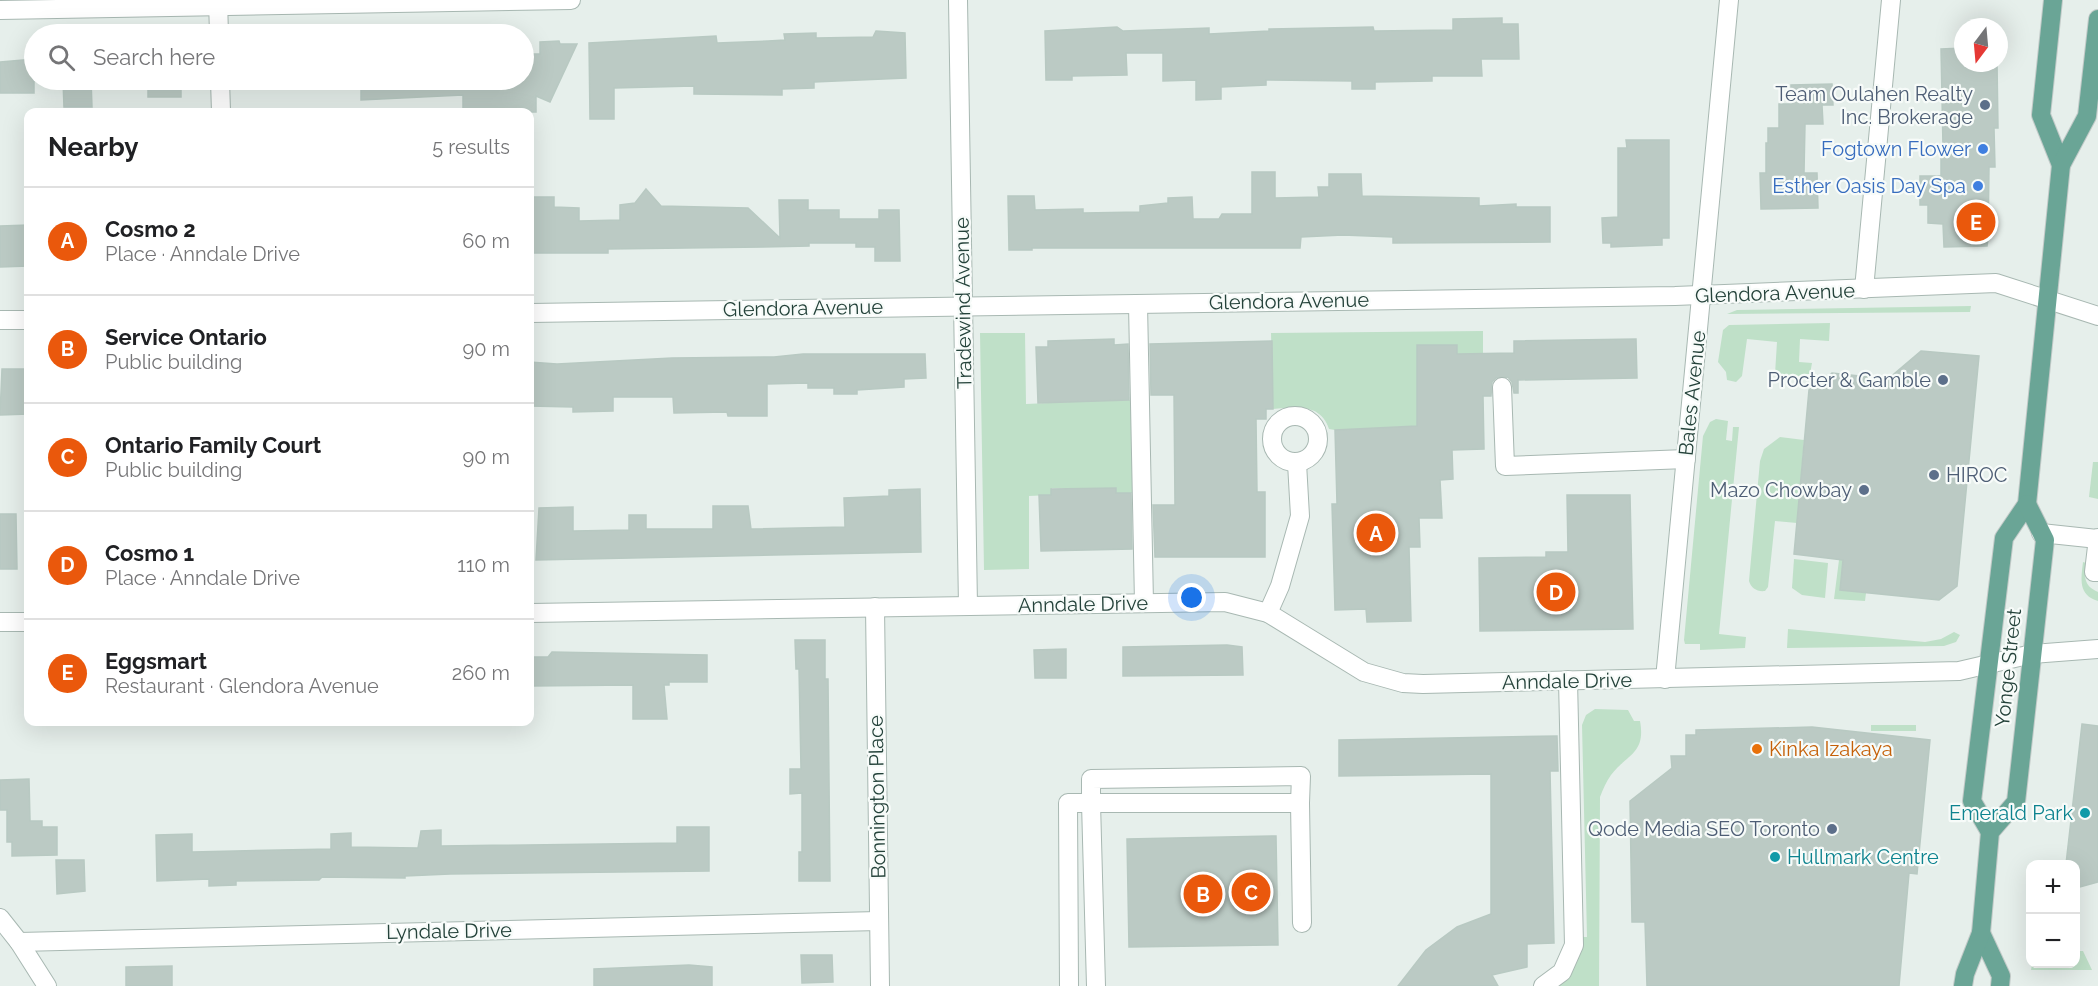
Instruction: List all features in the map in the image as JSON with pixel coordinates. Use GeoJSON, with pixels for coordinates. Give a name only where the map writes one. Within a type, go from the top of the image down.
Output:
{"type":"FeatureCollection","features":[{"type":"Feature","properties":{"kind":"main road","name":"Yonge Street"},"geometry":{"type":"LineString","coordinates":[[2053,0],[2041,115],[2061,165]]}},
{"type":"Feature","properties":{"kind":"main road","name":"Yonge Street"},"geometry":{"type":"LineString","coordinates":[[2027,504],[2044,540],[2016,802],[1990,832],[1972,801],[2004,538],[2027,504],[2061,165],[2087,116],[2098,19]]}},
{"type":"Feature","properties":{"kind":"main road"},"geometry":{"type":"LineString","coordinates":[[1963,986],[1965,974],[1981,933],[1990,832]]}},
{"type":"Feature","properties":{"kind":"main road"},"geometry":{"type":"LineString","coordinates":[[1981,933],[2001,976],[2000,986]]}},
{"type":"Feature","properties":{"kind":"street"},"geometry":{"type":"LineString","coordinates":[[0,10],[219,3],[571,0]]}},
{"type":"Feature","properties":{"kind":"street","name":"Tradewind Avenue"},"geometry":{"type":"LineString","coordinates":[[958,0],[968,606]]}},
{"type":"Feature","properties":{"kind":"street","name":"Bales Avenue"},"geometry":{"type":"LineString","coordinates":[[1665,679],[1729,0]]}},
{"type":"Feature","properties":{"kind":"street"},"geometry":{"type":"LineString","coordinates":[[1864,290],[1891,0]]}},
{"type":"Feature","properties":{"kind":"street"},"geometry":{"type":"LineString","coordinates":[[219,3],[219,24]]}},
{"type":"Feature","properties":{"kind":"street"},"geometry":{"type":"LineString","coordinates":[[220,90],[221,108]]}},
{"type":"Feature","properties":{"kind":"street","name":"Glendora Avenue"},"geometry":{"type":"LineString","coordinates":[[534,313],[1701,295],[1996,283],[2098,316]]}},
{"type":"Feature","properties":{"kind":"street"},"geometry":{"type":"LineString","coordinates":[[1138,303],[1144,603]]}},
{"type":"Feature","properties":{"kind":"street"},"geometry":{"type":"LineString","coordinates":[[0,320],[24,320]]}},
{"type":"Feature","properties":{"kind":"street"},"geometry":{"type":"LineString","coordinates":[[1502,387],[1505,466],[1686,459]]}},
{"type":"Feature","properties":{"kind":"street"},"geometry":{"type":"LineString","coordinates":[[1268,613],[1280,586],[1300,516],[1297,463]]}},
{"type":"Feature","properties":{"kind":"street"},"geometry":{"type":"LineString","coordinates":[[2042,532],[2098,550]]}},
{"type":"Feature","properties":{"kind":"street","name":"Anndale Drive"},"geometry":{"type":"LineString","coordinates":[[534,613],[1225,602],[1268,613],[1346,663],[1383,678],[1423,684],[1959,671],[1989,662],[2032,654],[2098,649]]}},
{"type":"Feature","properties":{"kind":"street","name":"Bonnington Place"},"geometry":{"type":"LineString","coordinates":[[875,607],[880,986]]}},
{"type":"Feature","properties":{"kind":"street"},"geometry":{"type":"LineString","coordinates":[[0,622],[24,622]]}},
{"type":"Feature","properties":{"kind":"street"},"geometry":{"type":"LineString","coordinates":[[1543,986],[1562,972],[1574,945],[1568,680]]}},
{"type":"Feature","properties":{"kind":"street"},"geometry":{"type":"LineString","coordinates":[[1096,986],[1091,779],[1301,776],[1302,923]]}},
{"type":"Feature","properties":{"kind":"street"},"geometry":{"type":"LineString","coordinates":[[1069,986],[1068,803],[1300,803]]}},
{"type":"Feature","properties":{"kind":"street"},"geometry":{"type":"LineString","coordinates":[[0,918],[20,942],[47,986]]}},
{"type":"Feature","properties":{"kind":"street","name":"Lyndale Drive"},"geometry":{"type":"LineString","coordinates":[[20,942],[879,921]]}},
{"type":"Feature","properties":{"kind":"green space"},"geometry":{"type":"Polygon","coordinates":[[[1971,306],[1970,312],[1727,314],[1737,310],[1971,306]]]}},
{"type":"Feature","properties":{"kind":"green space"},"geometry":{"type":"Polygon","coordinates":[[[1830,323],[1829,341],[1800,339],[1799,362],[1812,363],[1810,374],[1805,374],[1805,377],[1775,374],[1777,342],[1747,339],[1742,376],[1736,382],[1727,380],[1726,372],[1718,362],[1723,330],[1729,325],[1830,323]]]}},
{"type":"Feature","properties":{"kind":"green space"},"geometry":{"type":"Polygon","coordinates":[[[1483,331],[1483,419],[1458,419],[1457,345],[1417,426],[1335,430],[1329,429],[1320,415],[1306,408],[1273,409],[1271,333],[1483,331]]]}},
{"type":"Feature","properties":{"kind":"green space"},"geometry":{"type":"Polygon","coordinates":[[[980,333],[1025,333],[1026,404],[1070,402],[1071,396],[1094,401],[1131,400],[1135,493],[1116,493],[1116,488],[1095,488],[1074,495],[1073,488],[1052,488],[1051,495],[1029,496],[1029,569],[984,570],[980,333]]]}},
{"type":"Feature","properties":{"kind":"green space"},"geometry":{"type":"Polygon","coordinates":[[[1716,419],[1728,421],[1726,440],[1732,441],[1733,427],[1739,427],[1719,634],[1746,637],[1745,648],[1700,650],[1700,644],[1685,644],[1684,640],[1703,436],[1710,422],[1716,419]]]}},
{"type":"Feature","properties":{"kind":"green space"},"geometry":{"type":"Polygon","coordinates":[[[1780,437],[1804,440],[1797,523],[1775,521],[1768,587],[1765,591],[1759,591],[1753,588],[1749,581],[1760,461],[1764,449],[1780,437]]]}},
{"type":"Feature","properties":{"kind":"green space"},"geometry":{"type":"Polygon","coordinates":[[[2093,462],[2098,462],[2098,499],[2089,497],[2093,462]]]}},
{"type":"Feature","properties":{"kind":"green space"},"geometry":{"type":"Polygon","coordinates":[[[1794,559],[1828,563],[1825,598],[1802,595],[1792,588],[1794,559]]]}},
{"type":"Feature","properties":{"kind":"green space"},"geometry":{"type":"Polygon","coordinates":[[[1839,560],[1843,560],[1840,590],[1866,593],[1865,601],[1834,599],[1839,560]]]}},
{"type":"Feature","properties":{"kind":"green space"},"geometry":{"type":"Polygon","coordinates":[[[2083,562],[2086,563],[2086,580],[2090,587],[2098,592],[2098,601],[2087,595],[2082,586],[2083,562]]]}},
{"type":"Feature","properties":{"kind":"green space"},"geometry":{"type":"Polygon","coordinates":[[[1788,629],[1925,642],[1941,639],[1954,632],[1960,635],[1956,642],[1944,646],[1787,648],[1788,629]]]}},
{"type":"Feature","properties":{"kind":"green space"},"geometry":{"type":"Polygon","coordinates":[[[1595,709],[1628,710],[1634,721],[1640,721],[1640,740],[1634,752],[1611,775],[1600,797],[1599,986],[1559,986],[1581,937],[1587,937],[1582,725],[1586,715],[1595,709]]]}},
{"type":"Feature","properties":{"kind":"green space"},"geometry":{"type":"Polygon","coordinates":[[[1871,725],[1916,725],[1916,731],[1871,731],[1871,725]]]}},
{"type":"Feature","properties":{"kind":"green space"},"geometry":{"type":"Polygon","coordinates":[[[2080,951],[2083,951],[2092,970],[2031,970],[2031,968],[2080,968],[2080,951]]]}},
{"type":"Feature","properties":{"kind":"building"},"geometry":{"type":"Polygon","coordinates":[[[1502,18],[1502,24],[1518,24],[1519,59],[1481,59],[1482,76],[1432,76],[1432,81],[1375,82],[1375,89],[1352,89],[1352,81],[1266,80],[1266,85],[1221,87],[1221,99],[1196,100],[1196,80],[1163,81],[1163,53],[1126,53],[1127,75],[1072,76],[1072,80],[1046,80],[1045,31],[1117,27],[1123,31],[1209,28],[1209,34],[1269,31],[1269,29],[1373,27],[1374,31],[1453,30],[1453,19],[1502,18]]]}},
{"type":"Feature","properties":{"kind":"building"},"geometry":{"type":"Polygon","coordinates":[[[876,31],[905,33],[906,78],[814,82],[814,88],[782,89],[782,95],[694,94],[694,86],[614,88],[614,119],[590,119],[589,43],[716,36],[717,43],[768,41],[785,40],[784,34],[816,33],[816,38],[873,37],[876,31]]]}},
{"type":"Feature","properties":{"kind":"building"},"geometry":{"type":"Polygon","coordinates":[[[559,41],[560,44],[577,44],[550,102],[536,96],[536,112],[534,108],[463,108],[463,95],[361,100],[361,90],[534,90],[534,54],[540,54],[540,42],[559,41]]]}},
{"type":"Feature","properties":{"kind":"building"},"geometry":{"type":"Polygon","coordinates":[[[1954,48],[1954,72],[1997,72],[1998,128],[1994,128],[1995,167],[1989,167],[1987,246],[1944,247],[1943,224],[1928,223],[1928,205],[1920,205],[1920,176],[1941,176],[1941,147],[1943,147],[1941,49],[1954,48]]]}},
{"type":"Feature","properties":{"kind":"building"},"geometry":{"type":"Polygon","coordinates":[[[24,60],[24,90],[34,90],[34,93],[0,93],[0,62],[24,60]]]}},
{"type":"Feature","properties":{"kind":"building"},"geometry":{"type":"Polygon","coordinates":[[[1832,84],[1833,105],[1822,105],[1823,124],[1805,124],[1804,173],[1817,173],[1818,208],[1761,209],[1760,173],[1766,173],[1768,128],[1779,128],[1779,104],[1791,104],[1791,85],[1832,84]]]}},
{"type":"Feature","properties":{"kind":"building"},"geometry":{"type":"Polygon","coordinates":[[[63,90],[91,90],[92,107],[64,107],[63,90]]]}},
{"type":"Feature","properties":{"kind":"building"},"geometry":{"type":"Polygon","coordinates":[[[148,90],[181,90],[181,97],[148,97],[148,90]]]}},
{"type":"Feature","properties":{"kind":"building"},"geometry":{"type":"Polygon","coordinates":[[[1626,140],[1669,140],[1669,238],[1662,238],[1662,245],[1611,247],[1611,243],[1603,243],[1602,218],[1618,217],[1618,148],[1627,148],[1626,140]]]}},
{"type":"Feature","properties":{"kind":"building"},"geometry":{"type":"Polygon","coordinates":[[[1252,172],[1275,172],[1275,198],[1319,197],[1318,187],[1329,187],[1329,174],[1361,174],[1362,196],[1479,198],[1479,206],[1516,204],[1516,207],[1550,207],[1550,242],[1393,243],[1393,237],[1343,235],[1301,237],[1300,248],[1032,248],[1032,250],[1009,250],[1008,196],[1034,196],[1035,210],[1083,209],[1083,213],[1140,212],[1140,206],[1168,203],[1168,198],[1192,197],[1193,219],[1219,219],[1222,214],[1252,214],[1252,172]]]}},
{"type":"Feature","properties":{"kind":"building"},"geometry":{"type":"Polygon","coordinates":[[[646,189],[661,206],[748,208],[780,238],[779,200],[808,200],[808,210],[839,210],[839,219],[879,219],[879,210],[899,210],[900,261],[875,261],[875,247],[856,247],[856,243],[809,243],[809,246],[608,249],[608,253],[534,253],[534,197],[554,197],[554,207],[579,208],[579,221],[620,220],[620,205],[635,203],[646,189]]]}},
{"type":"Feature","properties":{"kind":"building"},"geometry":{"type":"Polygon","coordinates":[[[24,225],[24,266],[0,267],[0,226],[24,225]]]}},
{"type":"Feature","properties":{"kind":"building"},"geometry":{"type":"Polygon","coordinates":[[[1114,339],[1114,345],[1128,344],[1129,400],[1038,403],[1036,347],[1048,347],[1048,341],[1114,339]]]}},
{"type":"Feature","properties":{"kind":"building"},"geometry":{"type":"Polygon","coordinates":[[[1636,339],[1637,378],[1518,380],[1518,393],[1514,393],[1512,382],[1508,377],[1496,378],[1492,382],[1491,396],[1483,396],[1484,449],[1452,450],[1453,479],[1440,480],[1442,518],[1419,518],[1420,547],[1409,547],[1411,621],[1367,622],[1366,609],[1335,610],[1332,504],[1337,504],[1335,430],[1417,426],[1417,345],[1457,345],[1457,354],[1514,353],[1514,341],[1636,339]]]}},
{"type":"Feature","properties":{"kind":"building"},"geometry":{"type":"Polygon","coordinates":[[[1272,341],[1273,409],[1266,409],[1266,419],[1256,419],[1257,492],[1265,492],[1265,557],[1155,557],[1153,505],[1175,505],[1174,395],[1151,395],[1150,344],[1272,341]]]}},
{"type":"Feature","properties":{"kind":"building"},"geometry":{"type":"Polygon","coordinates":[[[1921,351],[1979,356],[1957,586],[1939,600],[1840,590],[1843,560],[1794,554],[1809,390],[1832,373],[1888,379],[1921,351]]]}},
{"type":"Feature","properties":{"kind":"building"},"geometry":{"type":"Polygon","coordinates":[[[803,354],[925,354],[926,378],[904,379],[904,387],[857,390],[857,394],[834,394],[834,388],[808,388],[808,383],[767,384],[767,416],[728,416],[727,412],[674,413],[673,397],[613,397],[613,411],[573,412],[573,407],[534,406],[534,362],[557,364],[672,358],[774,357],[803,354]]]}},
{"type":"Feature","properties":{"kind":"building"},"geometry":{"type":"Polygon","coordinates":[[[2,369],[24,369],[24,414],[0,415],[2,369]]]}},
{"type":"Feature","properties":{"kind":"building"},"geometry":{"type":"Polygon","coordinates":[[[1116,488],[1116,493],[1131,493],[1132,549],[1041,551],[1039,495],[1051,495],[1051,489],[1116,488]]]}},
{"type":"Feature","properties":{"kind":"building"},"geometry":{"type":"Polygon","coordinates":[[[920,489],[921,552],[536,560],[539,508],[573,507],[573,531],[629,530],[629,515],[646,515],[646,529],[713,529],[713,506],[748,506],[751,529],[845,527],[844,498],[889,496],[889,490],[920,489]]]}},
{"type":"Feature","properties":{"kind":"building"},"geometry":{"type":"Polygon","coordinates":[[[1567,495],[1630,495],[1633,629],[1480,631],[1479,558],[1546,557],[1546,552],[1568,552],[1567,495]]]}},
{"type":"Feature","properties":{"kind":"building"},"geometry":{"type":"Polygon","coordinates":[[[0,514],[16,514],[17,569],[0,569],[0,514]]]}},
{"type":"Feature","properties":{"kind":"building"},"geometry":{"type":"Polygon","coordinates":[[[795,640],[825,640],[825,679],[828,679],[830,881],[799,881],[799,852],[802,852],[802,793],[790,794],[790,769],[801,769],[799,669],[796,669],[795,640]]]}},
{"type":"Feature","properties":{"kind":"building"},"geometry":{"type":"Polygon","coordinates":[[[1227,645],[1242,647],[1243,675],[1123,676],[1123,647],[1227,645]]]}},
{"type":"Feature","properties":{"kind":"building"},"geometry":{"type":"Polygon","coordinates":[[[1066,649],[1066,678],[1035,678],[1034,650],[1066,649]]]}},
{"type":"Feature","properties":{"kind":"building"},"geometry":{"type":"Polygon","coordinates":[[[552,652],[707,655],[707,682],[669,682],[669,685],[664,685],[667,719],[633,719],[633,685],[534,686],[534,657],[548,657],[552,652]]]}},
{"type":"Feature","properties":{"kind":"building","name":"Emerald Park"},"geometry":{"type":"Polygon","coordinates":[[[2082,724],[2098,726],[2098,882],[2080,887],[2080,860],[2066,860],[2082,724]]]}},
{"type":"Feature","properties":{"kind":"building","name":"Hullmark Centre"},"geometry":{"type":"Polygon","coordinates":[[[1812,727],[1930,740],[1917,874],[1909,873],[1899,986],[1647,986],[1645,922],[1632,922],[1630,801],[1672,768],[1671,756],[1686,756],[1686,735],[1696,735],[1696,730],[1812,727]]]}},
{"type":"Feature","properties":{"kind":"building"},"geometry":{"type":"Polygon","coordinates":[[[1557,736],[1558,771],[1550,771],[1554,943],[1527,944],[1527,967],[1492,975],[1498,986],[1398,986],[1426,950],[1457,927],[1491,914],[1491,774],[1339,776],[1339,740],[1557,736]]]}},
{"type":"Feature","properties":{"kind":"building"},"geometry":{"type":"Polygon","coordinates":[[[29,779],[30,821],[42,821],[42,827],[57,827],[57,855],[12,856],[12,842],[7,842],[7,810],[0,810],[0,780],[29,779]]]}},
{"type":"Feature","properties":{"kind":"building"},"geometry":{"type":"Polygon","coordinates":[[[677,827],[709,827],[709,871],[450,874],[405,876],[405,878],[322,877],[319,880],[236,881],[236,885],[209,886],[209,879],[157,881],[156,835],[192,834],[192,852],[331,849],[331,834],[351,833],[351,847],[418,848],[421,831],[441,830],[441,846],[677,843],[677,827]]]}},
{"type":"Feature","properties":{"kind":"building"},"geometry":{"type":"Polygon","coordinates":[[[1276,836],[1278,945],[1129,947],[1127,839],[1276,836]]]}},
{"type":"Feature","properties":{"kind":"building"},"geometry":{"type":"Polygon","coordinates":[[[56,860],[84,860],[85,891],[57,894],[56,860]]]}},
{"type":"Feature","properties":{"kind":"building"},"geometry":{"type":"Polygon","coordinates":[[[801,955],[832,955],[833,982],[802,983],[801,955]]]}},
{"type":"Feature","properties":{"kind":"building"},"geometry":{"type":"Polygon","coordinates":[[[689,965],[712,967],[712,986],[594,986],[594,969],[689,965]]]}},
{"type":"Feature","properties":{"kind":"building"},"geometry":{"type":"Polygon","coordinates":[[[172,966],[172,986],[126,986],[126,967],[172,966]]]}},
{"type":"Feature","properties":{"kind":"place","name":"Team Oulahen Realty Inc. Brokerage"},"geometry":{"type":"Point","coordinates":[1985,105]}},
{"type":"Feature","properties":{"kind":"place","name":"Fogtown Flower"},"geometry":{"type":"Point","coordinates":[1983,149]}},
{"type":"Feature","properties":{"kind":"place","name":"Esther Oasis Day Spa"},"geometry":{"type":"Point","coordinates":[1978,186]}},
{"type":"Feature","properties":{"kind":"place","name":"Eggsmart"},"geometry":{"type":"Point","coordinates":[1976,222]}},
{"type":"Feature","properties":{"kind":"place","name":"Procter & Gamble"},"geometry":{"type":"Point","coordinates":[1943,380]}},
{"type":"Feature","properties":{"kind":"place","name":"HIROC"},"geometry":{"type":"Point","coordinates":[1934,475]}},
{"type":"Feature","properties":{"kind":"place","name":"Mazo Chowbay"},"geometry":{"type":"Point","coordinates":[1864,490]}},
{"type":"Feature","properties":{"kind":"place","name":"Cosmo 2"},"geometry":{"type":"Point","coordinates":[1376,533]}},
{"type":"Feature","properties":{"kind":"place","name":"Cosmo 1"},"geometry":{"type":"Point","coordinates":[1556,592]}},
{"type":"Feature","properties":{"kind":"place","name":"Kinka Izakaya"},"geometry":{"type":"Point","coordinates":[1757,749]}},
{"type":"Feature","properties":{"kind":"place","name":"Emerald Park"},"geometry":{"type":"Point","coordinates":[2085,813]}},
{"type":"Feature","properties":{"kind":"place","name":"Qode Media SEO Toronto"},"geometry":{"type":"Point","coordinates":[1832,829]}},
{"type":"Feature","properties":{"kind":"place","name":"Hullmark Centre"},"geometry":{"type":"Point","coordinates":[1775,857]}},
{"type":"Feature","properties":{"kind":"place","name":"Ontario Family Court"},"geometry":{"type":"Point","coordinates":[1251,892]}},
{"type":"Feature","properties":{"kind":"place","name":"Service Ontario"},"geometry":{"type":"Point","coordinates":[1203,894]}}]}
